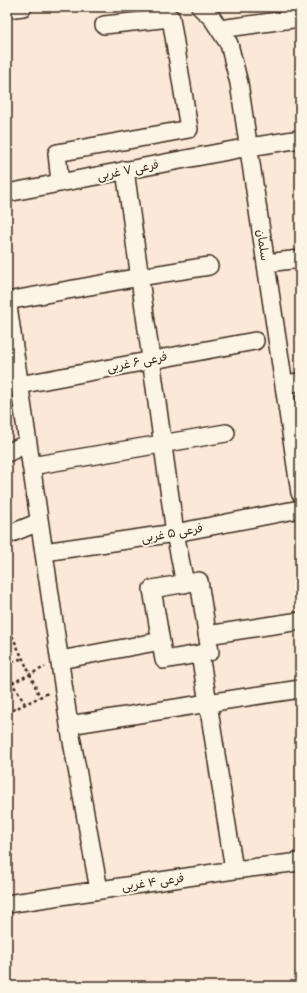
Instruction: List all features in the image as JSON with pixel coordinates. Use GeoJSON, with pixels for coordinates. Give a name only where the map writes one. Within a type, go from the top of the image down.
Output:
{"type":"FeatureCollection","features":[{"type":"Feature","properties":{"kind":"street"},"geometry":{"type":"LineString","coordinates":[[7,9],[23,7]]}},
{"type":"Feature","properties":{"kind":"street","name":"سلمان"},"geometry":{"type":"LineString","coordinates":[[200,7],[212,18],[229,44],[239,83],[266,263],[292,383],[300,493]]}},
{"type":"Feature","properties":{"kind":"street"},"geometry":{"type":"LineString","coordinates":[[60,183],[57,153],[189,129],[171,18],[104,25]]}},
{"type":"Feature","properties":{"kind":"street"},"geometry":{"type":"LineString","coordinates":[[220,29],[300,18]]}},
{"type":"Feature","properties":{"kind":"street","name":"فرعی ۷ غربی"},"geometry":{"type":"LineString","coordinates":[[7,193],[249,147],[300,139]]}},
{"type":"Feature","properties":{"kind":"street"},"geometry":{"type":"LineString","coordinates":[[125,170],[176,533],[185,584]]}},
{"type":"Feature","properties":{"kind":"street"},"geometry":{"type":"LineString","coordinates":[[266,263],[300,259]]}},
{"type":"Feature","properties":{"kind":"street"},"geometry":{"type":"LineString","coordinates":[[99,890],[69,725],[20,385],[12,367],[7,300],[209,266]]}},
{"type":"Feature","properties":{"kind":"street","name":"فرعی ۶ غربی"},"geometry":{"type":"LineString","coordinates":[[20,385],[255,341]]}},
{"type":"Feature","properties":{"kind":"street"},"geometry":{"type":"LineString","coordinates":[[31,466],[226,433]]}},
{"type":"Feature","properties":{"kind":"street"},"geometry":{"type":"LineString","coordinates":[[7,452],[28,442]]}},
{"type":"Feature","properties":{"kind":"street","name":"فرعی ۵ غربی"},"geometry":{"type":"LineString","coordinates":[[44,552],[176,533],[300,508]]}},
{"type":"Feature","properties":{"kind":"street"},"geometry":{"type":"LineString","coordinates":[[7,535],[39,522]]}},
{"type":"Feature","properties":{"kind":"street"},"geometry":{"type":"LineString","coordinates":[[200,581],[207,635],[210,652],[164,660],[152,589],[200,581]]}},
{"type":"Feature","properties":{"kind":"street"},"geometry":{"type":"LineString","coordinates":[[207,635],[300,621]]}},
{"type":"Feature","properties":{"kind":"street"},"geometry":{"type":"LineString","coordinates":[[60,660],[161,641]]}},
{"type":"Feature","properties":{"kind":"street"},"geometry":{"type":"LineString","coordinates":[[200,654],[234,870]]}},
{"type":"Feature","properties":{"kind":"street"},"geometry":{"type":"LineString","coordinates":[[69,725],[300,689]]}},
{"type":"Feature","properties":{"kind":"street","name":"فرعی ۴ غربی"},"geometry":{"type":"LineString","coordinates":[[7,904],[234,870],[300,862]]}},
{"type":"Feature","properties":{"kind":"path"},"geometry":{"type":"LineString","coordinates":[[7,625],[40,697]]}},
{"type":"Feature","properties":{"kind":"path"},"geometry":{"type":"LineString","coordinates":[[7,664],[23,658]]}},
{"type":"Feature","properties":{"kind":"path"},"geometry":{"type":"LineString","coordinates":[[12,683],[60,660]]}},
{"type":"Feature","properties":{"kind":"path"},"geometry":{"type":"LineString","coordinates":[[7,670],[12,683],[25,704]]}},
{"type":"Feature","properties":{"kind":"path"},"geometry":{"type":"LineString","coordinates":[[7,713],[63,686]]}}]}
